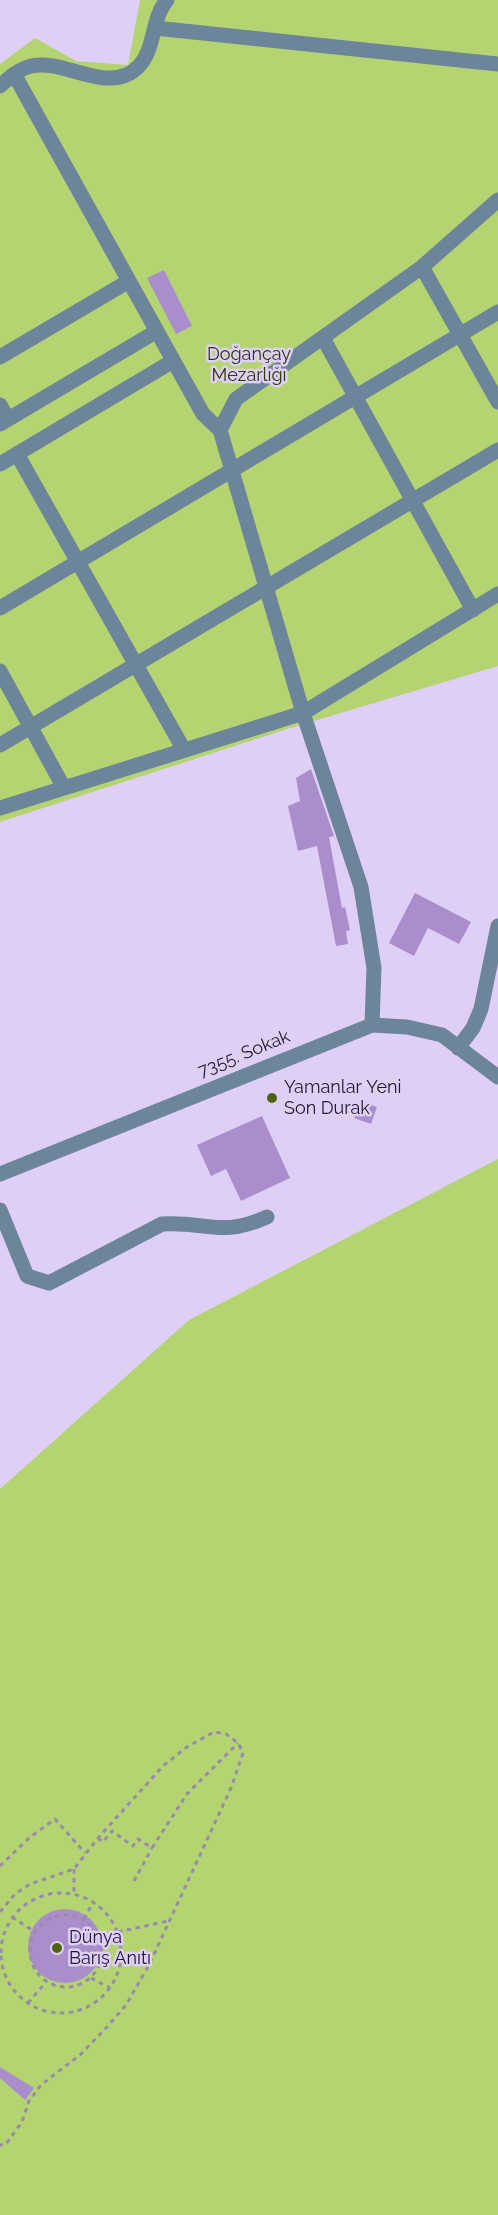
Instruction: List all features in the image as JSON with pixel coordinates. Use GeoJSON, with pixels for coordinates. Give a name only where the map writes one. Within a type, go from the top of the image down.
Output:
{"type":"FeatureCollection","features":[{"type":"Feature","properties":{"kind":"street"},"geometry":{"type":"LineString","coordinates":[[0,86],[14,74],[31,66],[44,65],[99,77],[122,76],[138,67],[148,50],[160,8],[167,0]]}},
{"type":"Feature","properties":{"kind":"street"},"geometry":{"type":"LineString","coordinates":[[154,28],[498,64]]}},
{"type":"Feature","properties":{"kind":"street"},"geometry":{"type":"LineString","coordinates":[[14,74],[202,414],[220,430],[303,713],[361,886],[374,968],[372,1025]]}},
{"type":"Feature","properties":{"kind":"street"},"geometry":{"type":"LineString","coordinates":[[220,430],[236,399],[422,267],[498,200]]}},
{"type":"Feature","properties":{"kind":"street"},"geometry":{"type":"LineString","coordinates":[[422,267],[498,402]]}},
{"type":"Feature","properties":{"kind":"street"},"geometry":{"type":"LineString","coordinates":[[0,357],[129,281]]}},
{"type":"Feature","properties":{"kind":"street"},"geometry":{"type":"LineString","coordinates":[[0,608],[498,312]]}},
{"type":"Feature","properties":{"kind":"street"},"geometry":{"type":"LineString","coordinates":[[0,405],[4,421],[157,331]]}},
{"type":"Feature","properties":{"kind":"street"},"geometry":{"type":"LineString","coordinates":[[323,338],[473,610]]}},
{"type":"Feature","properties":{"kind":"street"},"geometry":{"type":"LineString","coordinates":[[0,464],[173,361]]}},
{"type":"Feature","properties":{"kind":"street"},"geometry":{"type":"LineString","coordinates":[[0,745],[498,450]]}},
{"type":"Feature","properties":{"kind":"street"},"geometry":{"type":"LineString","coordinates":[[17,454],[184,750]]}},
{"type":"Feature","properties":{"kind":"street"},"geometry":{"type":"LineString","coordinates":[[0,808],[303,713],[498,594]]}},
{"type":"Feature","properties":{"kind":"street"},"geometry":{"type":"LineString","coordinates":[[0,671],[64,788]]}},
{"type":"Feature","properties":{"kind":"street"},"geometry":{"type":"LineString","coordinates":[[458,1048],[473,1028],[481,1009],[498,926]]}},
{"type":"Feature","properties":{"kind":"street","name":"7355. Sokak"},"geometry":{"type":"LineString","coordinates":[[0,1174],[372,1025],[407,1027],[442,1035],[498,1077]]}},
{"type":"Feature","properties":{"kind":"street"},"geometry":{"type":"LineString","coordinates":[[0,1210],[27,1276],[50,1283],[162,1224],[178,1223],[224,1230],[243,1227],[267,1217]]}},
{"type":"Feature","properties":{"kind":"path"},"geometry":{"type":"LineString","coordinates":[[0,2145],[6,2144],[22,2122],[29,2101],[41,2085],[81,2054],[126,2005],[149,1965],[168,1921],[210,1838],[243,1754],[238,1743],[226,1734],[214,1732],[163,1766],[85,1853],[74,1869],[74,1894]]}},
{"type":"Feature","properties":{"kind":"path"},"geometry":{"type":"LineString","coordinates":[[134,1881],[187,1794],[238,1743]]}},
{"type":"Feature","properties":{"kind":"path"},"geometry":{"type":"LineString","coordinates":[[0,1866],[29,1838],[55,1819],[85,1853]]}},
{"type":"Feature","properties":{"kind":"path"},"geometry":{"type":"LineString","coordinates":[[98,1838],[103,1842],[112,1831],[133,1846],[138,1839],[152,1848]]}},
{"type":"Feature","properties":{"kind":"path"},"geometry":{"type":"LineString","coordinates":[[0,1912],[15,1894],[30,1884],[74,1869]]}},
{"type":"Feature","properties":{"kind":"path"},"geometry":{"type":"LineString","coordinates":[[57,1893],[74,1894],[93,1902],[108,1915],[118,1932],[122,1951],[119,1970],[110,1988],[98,2001],[72,2012],[45,2011],[28,2003],[14,1990],[2,1968],[1,1954],[4,1935],[12,1917],[25,1905],[40,1897],[57,1893]]}},
{"type":"Feature","properties":{"kind":"path"},"geometry":{"type":"LineString","coordinates":[[84,1919],[93,1902]]}},
{"type":"Feature","properties":{"kind":"path"},"geometry":{"type":"LineString","coordinates":[[74,1915],[84,1919],[97,1931],[103,1947],[101,1964],[91,1978],[69,1988],[46,1982],[32,1965],[30,1943],[35,1932],[51,1917],[74,1915]]}},
{"type":"Feature","properties":{"kind":"path"},"geometry":{"type":"LineString","coordinates":[[12,1917],[35,1932]]}},
{"type":"Feature","properties":{"kind":"path"},"geometry":{"type":"LineString","coordinates":[[118,1932],[168,1921]]}},
{"type":"Feature","properties":{"kind":"path"},"geometry":{"type":"LineString","coordinates":[[91,1978],[110,1988]]}},
{"type":"Feature","properties":{"kind":"path"},"geometry":{"type":"LineString","coordinates":[[28,2003],[46,1982]]}},
{"type":"Feature","properties":{"kind":"green space","name":"Doğançay Mezarlığı"},"geometry":{"type":"Polygon","coordinates":[[[140,0],[498,0],[498,666],[287,729],[0,822],[0,64],[35,38],[76,61],[128,65],[140,0]]]}},
{"type":"Feature","properties":{"kind":"green space"},"geometry":{"type":"Polygon","coordinates":[[[498,1159],[498,2215],[0,2215],[0,1489],[189,1320],[498,1159]]]}},
{"type":"Feature","properties":{"kind":"building"},"geometry":{"type":"Polygon","coordinates":[[[164,270],[192,326],[176,334],[147,278],[164,270]]]}},
{"type":"Feature","properties":{"kind":"building"},"geometry":{"type":"Polygon","coordinates":[[[311,769],[334,836],[329,837],[342,908],[345,907],[350,930],[346,931],[348,944],[336,946],[317,846],[298,851],[288,806],[300,801],[296,778],[311,769]]]}},
{"type":"Feature","properties":{"kind":"building"},"geometry":{"type":"Polygon","coordinates":[[[415,893],[471,922],[459,944],[428,928],[414,956],[389,943],[415,893]]]}},
{"type":"Feature","properties":{"kind":"building"},"geometry":{"type":"Polygon","coordinates":[[[360,1101],[377,1107],[371,1124],[354,1118],[360,1101]]]}},
{"type":"Feature","properties":{"kind":"building"},"geometry":{"type":"Polygon","coordinates":[[[262,1116],[290,1178],[241,1201],[226,1169],[211,1176],[197,1145],[262,1116]]]}},
{"type":"Feature","properties":{"kind":"building"},"geometry":{"type":"Polygon","coordinates":[[[65,1909],[86,1915],[96,1925],[102,1946],[96,1967],[86,1977],[65,1983],[44,1977],[34,1967],[28,1946],[34,1925],[44,1915],[65,1909]]]}},
{"type":"Feature","properties":{"kind":"building"},"geometry":{"type":"Polygon","coordinates":[[[0,2067],[34,2088],[25,2100],[0,2078],[0,2067]]]}},
{"type":"Feature","properties":{"kind":"place","name":"Yamanlar Yeni Son Durak"},"geometry":{"type":"Point","coordinates":[272,1098]}},
{"type":"Feature","properties":{"kind":"place","name":"Dünya Barış Anıtı"},"geometry":{"type":"Point","coordinates":[57,1948]}}]}
